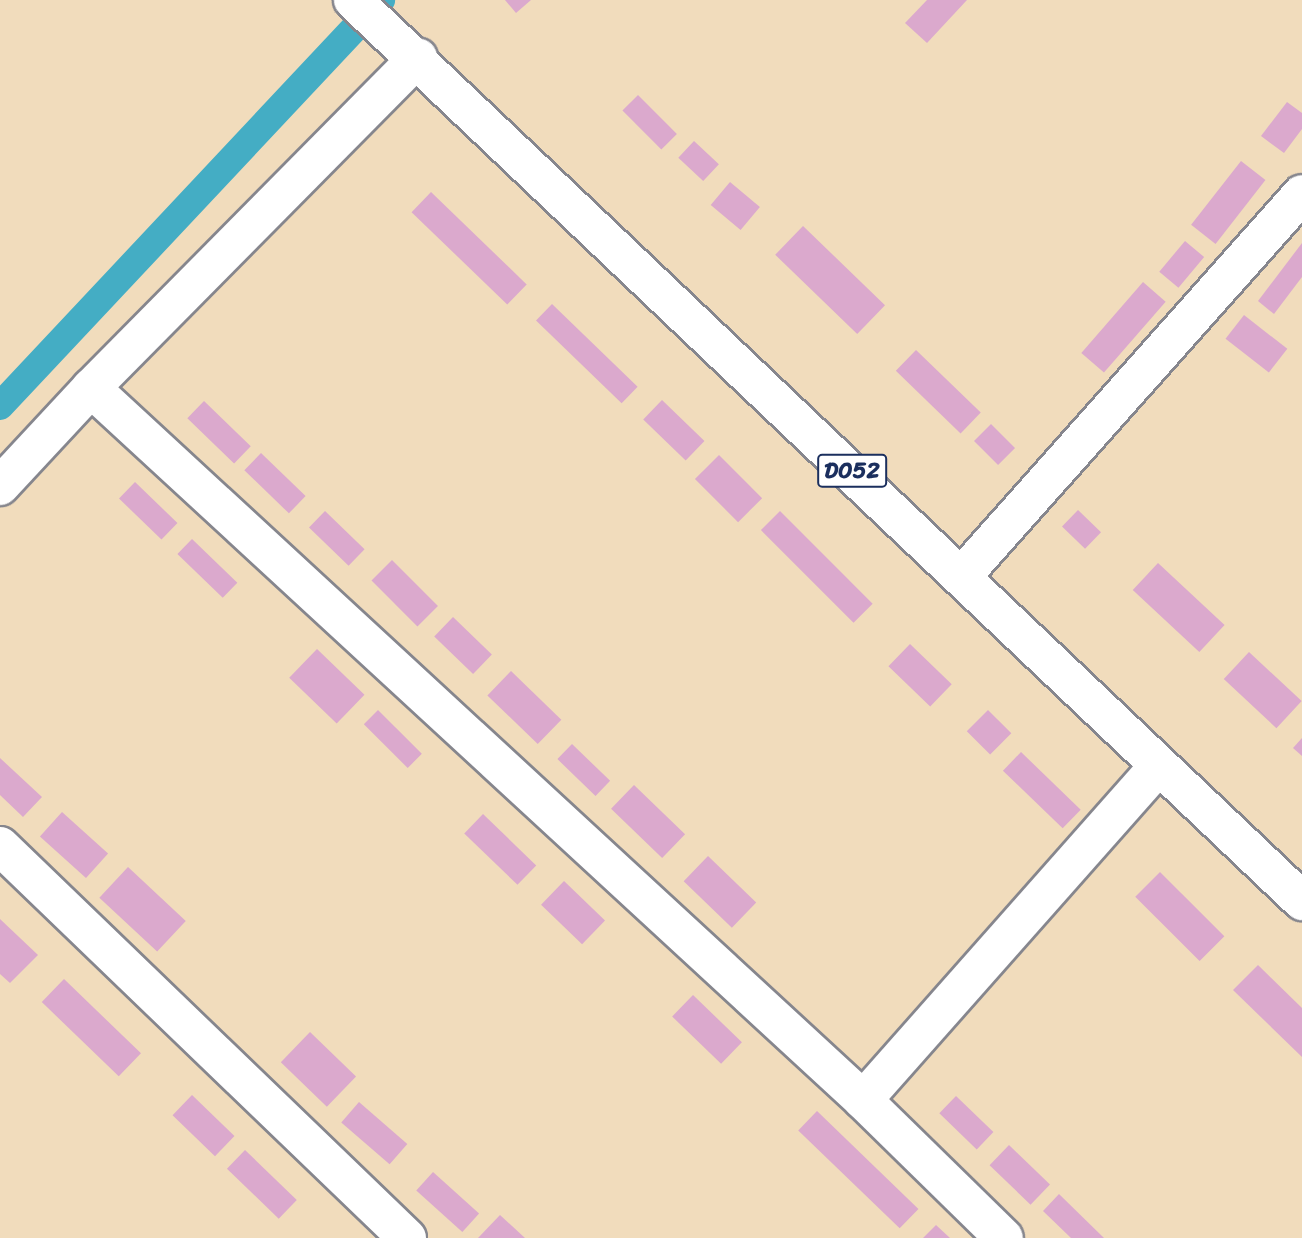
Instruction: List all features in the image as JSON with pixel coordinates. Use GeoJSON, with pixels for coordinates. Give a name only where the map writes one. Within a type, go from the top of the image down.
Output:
{"type":"FeatureCollection","features":[{"type":"Feature","properties":{"kind":"street","name":"D052"},"geometry":{"type":"LineString","coordinates":[[353,0],[410,51],[1302,901]]}},
{"type":"Feature","properties":{"kind":"street"},"geometry":{"type":"LineString","coordinates":[[0,486],[410,51]]}},
{"type":"Feature","properties":{"kind":"street"},"geometry":{"type":"LineString","coordinates":[[962,576],[1302,194]]}},
{"type":"Feature","properties":{"kind":"street"},"geometry":{"type":"LineString","coordinates":[[91,388],[863,1100],[1004,1238]]}},
{"type":"Feature","properties":{"kind":"street"},"geometry":{"type":"LineString","coordinates":[[863,1100],[1159,766]]}},
{"type":"Feature","properties":{"kind":"street"},"geometry":{"type":"LineString","coordinates":[[0,846],[407,1238]]}},
{"type":"Feature","properties":{"kind":"building"},"geometry":{"type":"Polygon","coordinates":[[[505,0],[531,0],[516,13],[505,0]]]}},
{"type":"Feature","properties":{"kind":"building"},"geometry":{"type":"Polygon","coordinates":[[[927,0],[967,0],[927,43],[905,23],[927,0]]]}},
{"type":"Feature","properties":{"kind":"building"},"geometry":{"type":"Polygon","coordinates":[[[638,95],[677,134],[661,149],[622,111],[638,95]]]}},
{"type":"Feature","properties":{"kind":"building"},"geometry":{"type":"Polygon","coordinates":[[[1287,102],[1302,113],[1302,129],[1284,153],[1261,136],[1287,102]]]}},
{"type":"Feature","properties":{"kind":"building"},"geometry":{"type":"Polygon","coordinates":[[[694,141],[719,164],[703,181],[678,158],[694,141]]]}},
{"type":"Feature","properties":{"kind":"building"},"geometry":{"type":"Polygon","coordinates":[[[1241,161],[1265,180],[1216,244],[1191,225],[1241,161]]]}},
{"type":"Feature","properties":{"kind":"building"},"geometry":{"type":"Polygon","coordinates":[[[730,182],[760,207],[741,230],[711,205],[730,182]]]}},
{"type":"Feature","properties":{"kind":"building"},"geometry":{"type":"Polygon","coordinates":[[[431,192],[527,284],[507,305],[412,212],[431,192]]]}},
{"type":"Feature","properties":{"kind":"building"},"geometry":{"type":"Polygon","coordinates":[[[803,226],[885,305],[857,334],[775,255],[803,226]]]}},
{"type":"Feature","properties":{"kind":"building"},"geometry":{"type":"Polygon","coordinates":[[[1185,241],[1204,257],[1178,288],[1159,272],[1185,241]]]}},
{"type":"Feature","properties":{"kind":"building"},"geometry":{"type":"Polygon","coordinates":[[[1302,243],[1302,277],[1274,314],[1258,301],[1302,243]]]}},
{"type":"Feature","properties":{"kind":"building"},"geometry":{"type":"Polygon","coordinates":[[[1143,282],[1166,302],[1104,373],[1081,353],[1143,282]]]}},
{"type":"Feature","properties":{"kind":"building"},"geometry":{"type":"Polygon","coordinates":[[[552,304],[638,387],[622,403],[536,321],[552,304]]]}},
{"type":"Feature","properties":{"kind":"building"},"geometry":{"type":"Polygon","coordinates":[[[1244,315],[1287,349],[1269,373],[1226,339],[1244,315]]]}},
{"type":"Feature","properties":{"kind":"building"},"geometry":{"type":"Polygon","coordinates":[[[916,350],[981,413],[961,433],[896,371],[916,350]]]}},
{"type":"Feature","properties":{"kind":"building"},"geometry":{"type":"Polygon","coordinates":[[[662,400],[704,441],[686,460],[643,419],[662,400]]]}},
{"type":"Feature","properties":{"kind":"building"},"geometry":{"type":"Polygon","coordinates":[[[204,401],[251,446],[234,463],[187,418],[204,401]]]}},
{"type":"Feature","properties":{"kind":"building"},"geometry":{"type":"Polygon","coordinates":[[[991,424],[1015,448],[998,465],[974,441],[991,424]]]}},
{"type":"Feature","properties":{"kind":"building"},"geometry":{"type":"Polygon","coordinates":[[[261,453],[306,496],[289,513],[244,470],[261,453]]]}},
{"type":"Feature","properties":{"kind":"building"},"geometry":{"type":"Polygon","coordinates":[[[719,455],[762,498],[738,522],[695,479],[719,455]]]}},
{"type":"Feature","properties":{"kind":"building"},"geometry":{"type":"Polygon","coordinates":[[[135,482],[177,523],[161,540],[119,499],[135,482]]]}},
{"type":"Feature","properties":{"kind":"building"},"geometry":{"type":"Polygon","coordinates":[[[1078,510],[1101,532],[1085,549],[1062,527],[1078,510]]]}},
{"type":"Feature","properties":{"kind":"building"},"geometry":{"type":"Polygon","coordinates":[[[325,511],[365,549],[349,566],[309,528],[325,511]]]}},
{"type":"Feature","properties":{"kind":"building"},"geometry":{"type":"Polygon","coordinates":[[[780,511],[873,604],[854,623],[761,530],[780,511]]]}},
{"type":"Feature","properties":{"kind":"building"},"geometry":{"type":"Polygon","coordinates":[[[192,539],[237,583],[223,598],[177,554],[192,539]]]}},
{"type":"Feature","properties":{"kind":"building"},"geometry":{"type":"Polygon","coordinates":[[[392,560],[438,606],[417,626],[371,581],[392,560]]]}},
{"type":"Feature","properties":{"kind":"building"},"geometry":{"type":"Polygon","coordinates":[[[1158,563],[1225,625],[1199,652],[1133,590],[1158,563]]]}},
{"type":"Feature","properties":{"kind":"building"},"geometry":{"type":"Polygon","coordinates":[[[453,617],[492,655],[473,674],[434,636],[453,617]]]}},
{"type":"Feature","properties":{"kind":"building"},"geometry":{"type":"Polygon","coordinates":[[[910,644],[952,684],[930,707],[888,666],[910,644]]]}},
{"type":"Feature","properties":{"kind":"building"},"geometry":{"type":"Polygon","coordinates":[[[317,649],[364,695],[337,724],[289,678],[317,649]]]}},
{"type":"Feature","properties":{"kind":"building"},"geometry":{"type":"Polygon","coordinates":[[[1249,652],[1302,701],[1276,728],[1224,679],[1249,652]]]}},
{"type":"Feature","properties":{"kind":"building"},"geometry":{"type":"Polygon","coordinates":[[[511,671],[561,720],[538,744],[487,695],[511,671]]]}},
{"type":"Feature","properties":{"kind":"building"},"geometry":{"type":"Polygon","coordinates":[[[378,710],[422,754],[408,768],[364,724],[378,710]]]}},
{"type":"Feature","properties":{"kind":"building"},"geometry":{"type":"Polygon","coordinates":[[[988,710],[1011,733],[990,755],[967,731],[988,710]]]}},
{"type":"Feature","properties":{"kind":"building"},"geometry":{"type":"Polygon","coordinates":[[[1302,738],[1302,756],[1293,748],[1302,738]]]}},
{"type":"Feature","properties":{"kind":"building"},"geometry":{"type":"Polygon","coordinates":[[[572,744],[610,781],[596,796],[557,759],[572,744]]]}},
{"type":"Feature","properties":{"kind":"building"},"geometry":{"type":"Polygon","coordinates":[[[1021,752],[1081,810],[1063,828],[1003,771],[1021,752]]]}},
{"type":"Feature","properties":{"kind":"building"},"geometry":{"type":"Polygon","coordinates":[[[0,758],[42,797],[23,817],[0,795],[0,758]]]}},
{"type":"Feature","properties":{"kind":"building"},"geometry":{"type":"Polygon","coordinates":[[[634,785],[685,834],[662,858],[611,809],[634,785]]]}},
{"type":"Feature","properties":{"kind":"building"},"geometry":{"type":"Polygon","coordinates":[[[62,812],[108,853],[86,878],[40,837],[62,812]]]}},
{"type":"Feature","properties":{"kind":"building"},"geometry":{"type":"Polygon","coordinates":[[[483,814],[536,865],[517,885],[464,833],[483,814]]]}},
{"type":"Feature","properties":{"kind":"building"},"geometry":{"type":"Polygon","coordinates":[[[708,856],[756,903],[732,928],[684,881],[708,856]]]}},
{"type":"Feature","properties":{"kind":"building"},"geometry":{"type":"Polygon","coordinates":[[[128,867],[186,921],[157,952],[99,898],[128,867]]]}},
{"type":"Feature","properties":{"kind":"building"},"geometry":{"type":"Polygon","coordinates":[[[1160,872],[1224,936],[1200,961],[1135,897],[1160,872]]]}},
{"type":"Feature","properties":{"kind":"building"},"geometry":{"type":"Polygon","coordinates":[[[564,881],[605,921],[582,944],[541,905],[564,881]]]}},
{"type":"Feature","properties":{"kind":"building"},"geometry":{"type":"Polygon","coordinates":[[[0,919],[38,955],[10,983],[0,974],[0,919]]]}},
{"type":"Feature","properties":{"kind":"building"},"geometry":{"type":"Polygon","coordinates":[[[1258,965],[1302,1008],[1302,1057],[1233,990],[1258,965]]]}},
{"type":"Feature","properties":{"kind":"building"},"geometry":{"type":"Polygon","coordinates":[[[64,979],[141,1053],[119,1076],[42,1002],[64,979]]]}},
{"type":"Feature","properties":{"kind":"building"},"geometry":{"type":"Polygon","coordinates":[[[693,995],[742,1042],[721,1064],[672,1017],[693,995]]]}},
{"type":"Feature","properties":{"kind":"building"},"geometry":{"type":"Polygon","coordinates":[[[310,1032],[356,1076],[327,1107],[281,1062],[310,1032]]]}},
{"type":"Feature","properties":{"kind":"building"},"geometry":{"type":"Polygon","coordinates":[[[192,1095],[234,1136],[215,1156],[173,1115],[192,1095]]]}},
{"type":"Feature","properties":{"kind":"building"},"geometry":{"type":"Polygon","coordinates":[[[956,1096],[993,1132],[977,1149],[939,1113],[956,1096]]]}},
{"type":"Feature","properties":{"kind":"building"},"geometry":{"type":"Polygon","coordinates":[[[359,1102],[407,1144],[390,1164],[341,1122],[359,1102]]]}},
{"type":"Feature","properties":{"kind":"building"},"geometry":{"type":"Polygon","coordinates":[[[817,1111],[918,1209],[900,1228],[798,1130],[817,1111]]]}},
{"type":"Feature","properties":{"kind":"building"},"geometry":{"type":"Polygon","coordinates":[[[1009,1145],[1050,1185],[1031,1205],[990,1165],[1009,1145]]]}},
{"type":"Feature","properties":{"kind":"building"},"geometry":{"type":"Polygon","coordinates":[[[245,1150],[297,1200],[279,1219],[227,1169],[245,1150]]]}},
{"type":"Feature","properties":{"kind":"building"},"geometry":{"type":"Polygon","coordinates":[[[433,1172],[479,1213],[462,1232],[416,1191],[433,1172]]]}},
{"type":"Feature","properties":{"kind":"building"},"geometry":{"type":"Polygon","coordinates":[[[1059,1194],[1104,1238],[1071,1238],[1043,1211],[1059,1194]]]}},
{"type":"Feature","properties":{"kind":"building"},"geometry":{"type":"Polygon","coordinates":[[[500,1215],[525,1238],[478,1238],[500,1215]]]}},
{"type":"Feature","properties":{"kind":"building"},"geometry":{"type":"Polygon","coordinates":[[[936,1225],[950,1238],[923,1238],[936,1225]]]}},
{"type":"Feature","properties":{"kind":"waterway"},"geometry":{"type":"LineString","coordinates":[[0,406],[381,0]]}}]}
